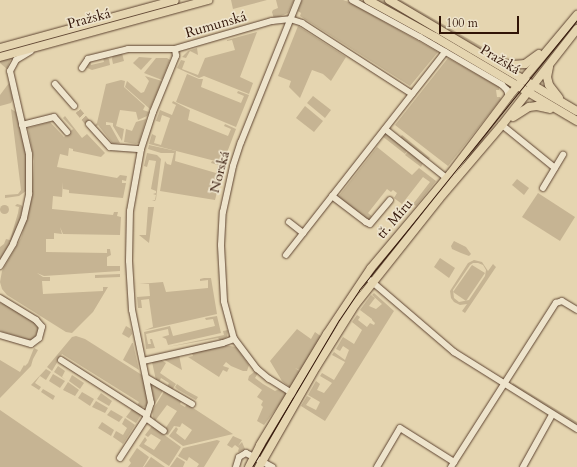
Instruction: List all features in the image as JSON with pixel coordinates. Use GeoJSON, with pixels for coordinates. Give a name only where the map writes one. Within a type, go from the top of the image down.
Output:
{"type":"FeatureCollection","features":[{"type":"Feature","properties":{"kind":"main road","name":"Pražská"},"geometry":{"type":"LineString","coordinates":[[0,48],[175,0]]}},
{"type":"Feature","properties":{"kind":"main road","name":"Pražská"},"geometry":{"type":"LineString","coordinates":[[0,57],[208,0]]}},
{"type":"Feature","properties":{"kind":"main road","name":"Pražská"},"geometry":{"type":"LineString","coordinates":[[368,0],[564,114]]}},
{"type":"Feature","properties":{"kind":"main road","name":"Pražská"},"geometry":{"type":"LineString","coordinates":[[389,0],[575,109]]}},
{"type":"Feature","properties":{"kind":"main road","name":"tř. Míru"},"geometry":{"type":"LineString","coordinates":[[261,464],[295,395],[340,314],[366,276],[398,235],[531,94],[529,82],[576,16]]}},
{"type":"Feature","properties":{"kind":"main road"},"geometry":{"type":"LineString","coordinates":[[489,58],[509,65],[522,65],[530,62],[538,56],[560,30],[576,16]]}},
{"type":"Feature","properties":{"kind":"main road","name":"tř. Míru"},"geometry":{"type":"LineString","coordinates":[[249,467],[254,456],[344,322],[450,180],[472,146],[509,96],[518,86],[529,82],[551,62],[577,29]]}},
{"type":"Feature","properties":{"kind":"main road"},"geometry":{"type":"LineString","coordinates":[[551,62],[547,74],[549,86],[556,95],[575,109]]}},
{"type":"Feature","properties":{"kind":"main road"},"geometry":{"type":"LineString","coordinates":[[502,125],[522,110],[533,106],[545,107],[564,114],[577,121]]}},
{"type":"Feature","properties":{"kind":"street"},"geometry":{"type":"LineString","coordinates":[[289,20],[298,0]]}},
{"type":"Feature","properties":{"kind":"street","name":"Pražská"},"geometry":{"type":"LineString","coordinates":[[352,0],[502,85],[507,90],[509,96]]}},
{"type":"Feature","properties":{"kind":"street","name":"Rumunská"},"geometry":{"type":"LineString","coordinates":[[82,68],[88,59],[128,49],[175,49],[272,21],[289,20],[302,23],[412,94]]}},
{"type":"Feature","properties":{"kind":"street","name":"Norská"},"geometry":{"type":"LineString","coordinates":[[289,20],[241,142],[226,193],[221,229],[221,262],[225,306],[234,339],[257,369],[269,379],[295,395]]}},
{"type":"Feature","properties":{"kind":"street"},"geometry":{"type":"LineString","coordinates":[[0,266],[13,244],[24,218],[29,194],[29,154],[11,77],[11,67],[20,57],[40,46]]}},
{"type":"Feature","properties":{"kind":"street"},"geometry":{"type":"LineString","coordinates":[[120,458],[146,416],[152,400],[132,310],[128,250],[131,200],[141,149],[153,112],[176,56],[175,49]]}},
{"type":"Feature","properties":{"kind":"street"},"geometry":{"type":"LineString","coordinates":[[286,255],[446,52]]}},
{"type":"Feature","properties":{"kind":"street"},"geometry":{"type":"LineString","coordinates":[[55,84],[76,108]]}},
{"type":"Feature","properties":{"kind":"street"},"geometry":{"type":"LineString","coordinates":[[22,125],[54,117],[68,132]]}},
{"type":"Feature","properties":{"kind":"street"},"geometry":{"type":"LineString","coordinates":[[89,124],[111,148],[141,149]]}},
{"type":"Feature","properties":{"kind":"street"},"geometry":{"type":"LineString","coordinates":[[502,125],[555,168]]}},
{"type":"Feature","properties":{"kind":"street"},"geometry":{"type":"LineString","coordinates":[[385,129],[450,180]]}},
{"type":"Feature","properties":{"kind":"street"},"geometry":{"type":"LineString","coordinates":[[543,188],[563,155]]}},
{"type":"Feature","properties":{"kind":"street"},"geometry":{"type":"LineString","coordinates":[[332,196],[370,224],[390,200]]}},
{"type":"Feature","properties":{"kind":"street"},"geometry":{"type":"LineString","coordinates":[[289,222],[303,233]]}},
{"type":"Feature","properties":{"kind":"street"},"geometry":{"type":"LineString","coordinates":[[366,276],[454,352],[504,385],[577,429]]}},
{"type":"Feature","properties":{"kind":"street"},"geometry":{"type":"LineString","coordinates":[[0,335],[31,344],[36,341],[42,330],[38,322],[1,298]]}},
{"type":"Feature","properties":{"kind":"street"},"geometry":{"type":"LineString","coordinates":[[377,467],[400,428],[453,465],[558,301],[562,301],[577,310]]}},
{"type":"Feature","properties":{"kind":"street"},"geometry":{"type":"LineString","coordinates":[[143,361],[223,343],[234,339]]}},
{"type":"Feature","properties":{"kind":"street"},"geometry":{"type":"LineString","coordinates":[[61,360],[146,416],[164,431]]}},
{"type":"Feature","properties":{"kind":"street"},"geometry":{"type":"LineString","coordinates":[[147,378],[192,404]]}},
{"type":"Feature","properties":{"kind":"street"},"geometry":{"type":"LineString","coordinates":[[523,467],[552,415]]}},
{"type":"Feature","properties":{"kind":"street"},"geometry":{"type":"LineString","coordinates":[[236,467],[241,455],[246,453],[254,456],[261,464],[272,467]]}},
{"type":"Feature","properties":{"kind":"shaded area"},"geometry":{"type":"Polygon","coordinates":[[[231,0],[267,0],[233,9],[231,0]]]}},
{"type":"Feature","properties":{"kind":"shaded area"},"geometry":{"type":"Polygon","coordinates":[[[276,0],[294,0],[288,13],[274,19],[272,12],[278,8],[276,0]]]}},
{"type":"Feature","properties":{"kind":"shaded area"},"geometry":{"type":"Polygon","coordinates":[[[302,0],[343,0],[349,2],[438,52],[410,86],[300,16],[301,13],[298,11],[302,0]]]}},
{"type":"Feature","properties":{"kind":"shaded area"},"geometry":{"type":"Polygon","coordinates":[[[375,0],[383,0],[513,78],[429,29],[375,0]]]}},
{"type":"Feature","properties":{"kind":"shaded area"},"geometry":{"type":"Polygon","coordinates":[[[396,0],[401,0],[505,60],[497,59],[396,0]]]}},
{"type":"Feature","properties":{"kind":"shaded area"},"geometry":{"type":"Polygon","coordinates":[[[298,26],[346,57],[331,81],[323,74],[312,70],[300,98],[289,87],[291,81],[278,76],[298,26]]]}},
{"type":"Feature","properties":{"kind":"shaded area"},"geometry":{"type":"Polygon","coordinates":[[[257,32],[240,77],[253,83],[249,94],[204,76],[199,78],[177,68],[181,60],[185,61],[182,69],[198,75],[205,58],[235,50],[232,40],[227,40],[257,32]]]}},
{"type":"Feature","properties":{"kind":"shaded area"},"geometry":{"type":"Polygon","coordinates":[[[197,48],[198,55],[190,51],[186,58],[182,57],[188,51],[197,48]]]}},
{"type":"Feature","properties":{"kind":"shaded area"},"geometry":{"type":"Polygon","coordinates":[[[122,53],[124,61],[113,64],[113,55],[122,53]]]}},
{"type":"Feature","properties":{"kind":"shaded area"},"geometry":{"type":"Polygon","coordinates":[[[106,57],[109,59],[110,65],[92,70],[85,67],[90,61],[91,65],[104,62],[103,58],[106,57]]]}},
{"type":"Feature","properties":{"kind":"shaded area"},"geometry":{"type":"Polygon","coordinates":[[[139,57],[152,58],[141,70],[133,63],[139,57]]]}},
{"type":"Feature","properties":{"kind":"shaded area"},"geometry":{"type":"Polygon","coordinates":[[[11,58],[7,69],[0,63],[0,61],[11,58]]]}},
{"type":"Feature","properties":{"kind":"shaded area"},"geometry":{"type":"Polygon","coordinates":[[[156,58],[167,58],[170,60],[162,80],[144,73],[156,58]]]}},
{"type":"Feature","properties":{"kind":"shaded area"},"geometry":{"type":"Polygon","coordinates":[[[448,58],[499,87],[499,90],[496,90],[497,97],[500,97],[501,99],[448,166],[395,125],[448,58]]]}},
{"type":"Feature","properties":{"kind":"shaded area"},"geometry":{"type":"Polygon","coordinates":[[[180,71],[199,79],[203,79],[201,87],[241,103],[244,96],[237,93],[238,91],[249,95],[236,127],[176,102],[187,74],[180,71]]]}},
{"type":"Feature","properties":{"kind":"shaded area"},"geometry":{"type":"Polygon","coordinates":[[[145,76],[162,81],[150,109],[125,87],[127,81],[141,93],[144,92],[149,81],[145,76]]]}},
{"type":"Feature","properties":{"kind":"shaded area"},"geometry":{"type":"Polygon","coordinates":[[[121,80],[125,81],[124,87],[145,106],[143,110],[149,112],[147,116],[138,120],[136,112],[120,110],[116,126],[124,129],[122,141],[113,126],[113,123],[106,122],[106,125],[110,125],[120,143],[113,144],[98,125],[95,127],[94,126],[97,123],[106,84],[121,80]]]}},
{"type":"Feature","properties":{"kind":"shaded area"},"geometry":{"type":"Polygon","coordinates":[[[9,83],[13,99],[11,103],[0,106],[0,95],[9,83]]]}},
{"type":"Feature","properties":{"kind":"shaded area"},"geometry":{"type":"Polygon","coordinates":[[[313,96],[331,110],[325,118],[307,103],[313,96]]]}},
{"type":"Feature","properties":{"kind":"shaded area"},"geometry":{"type":"Polygon","coordinates":[[[173,101],[190,110],[188,120],[228,136],[231,129],[224,126],[225,124],[236,129],[223,163],[149,144],[152,134],[156,136],[154,143],[161,145],[170,118],[162,115],[160,122],[156,121],[160,110],[172,115],[176,105],[172,103],[173,101]]]}},
{"type":"Feature","properties":{"kind":"shaded area"},"geometry":{"type":"Polygon","coordinates":[[[305,106],[323,121],[314,132],[296,118],[305,106]]]}},
{"type":"Feature","properties":{"kind":"shaded area"},"geometry":{"type":"Polygon","coordinates":[[[11,109],[16,112],[24,145],[27,165],[26,191],[19,196],[5,198],[5,195],[18,194],[21,190],[11,109]]]}},
{"type":"Feature","properties":{"kind":"shaded area"},"geometry":{"type":"Polygon","coordinates":[[[65,116],[82,138],[87,134],[105,153],[101,157],[73,151],[73,149],[69,148],[68,156],[60,154],[57,167],[117,178],[120,175],[127,176],[126,181],[122,180],[122,183],[126,183],[123,198],[69,193],[69,190],[63,189],[63,182],[62,197],[53,196],[52,209],[113,215],[114,212],[118,212],[117,216],[121,217],[120,235],[63,234],[60,227],[62,234],[54,233],[54,239],[46,239],[46,252],[107,253],[107,249],[110,249],[111,255],[107,257],[107,266],[120,266],[120,271],[44,276],[37,273],[43,277],[50,277],[50,281],[42,281],[43,294],[103,291],[103,287],[108,287],[93,312],[72,333],[66,332],[7,295],[2,289],[0,282],[2,271],[21,238],[32,198],[34,161],[28,128],[50,122],[64,137],[73,129],[63,118],[65,116]]]}},
{"type":"Feature","properties":{"kind":"shaded area"},"geometry":{"type":"Polygon","coordinates":[[[146,119],[139,143],[124,142],[126,129],[132,131],[136,122],[146,119]]]}},
{"type":"Feature","properties":{"kind":"shaded area"},"geometry":{"type":"Polygon","coordinates":[[[384,134],[388,135],[408,150],[405,154],[382,136],[384,134]]]}},
{"type":"Feature","properties":{"kind":"shaded area"},"geometry":{"type":"Polygon","coordinates":[[[402,135],[430,158],[428,160],[400,138],[402,135]]]}},
{"type":"Feature","properties":{"kind":"shaded area"},"geometry":{"type":"Polygon","coordinates":[[[149,145],[176,151],[175,161],[216,173],[218,165],[211,163],[212,161],[224,164],[215,200],[160,191],[165,161],[167,164],[171,165],[174,153],[161,153],[148,149],[149,145]]]}},
{"type":"Feature","properties":{"kind":"shaded area"},"geometry":{"type":"Polygon","coordinates":[[[377,147],[412,175],[419,168],[436,181],[416,206],[413,204],[430,182],[423,177],[402,204],[394,198],[397,193],[393,190],[391,192],[387,189],[368,213],[374,218],[368,220],[338,197],[377,147]]]}},
{"type":"Feature","properties":{"kind":"shaded area"},"geometry":{"type":"Polygon","coordinates":[[[408,151],[423,163],[421,167],[405,155],[408,151]]]}},
{"type":"Feature","properties":{"kind":"shaded area"},"geometry":{"type":"Polygon","coordinates":[[[147,153],[157,155],[161,159],[156,199],[155,201],[152,200],[155,200],[156,195],[153,194],[156,193],[156,191],[151,189],[156,161],[149,160],[147,167],[144,166],[147,153]]]}},
{"type":"Feature","properties":{"kind":"shaded area"},"geometry":{"type":"Polygon","coordinates":[[[517,179],[529,188],[524,195],[512,185],[517,179]]]}},
{"type":"Feature","properties":{"kind":"shaded area"},"geometry":{"type":"Polygon","coordinates":[[[538,193],[575,217],[560,241],[522,217],[538,193]]]}},
{"type":"Feature","properties":{"kind":"shaded area"},"geometry":{"type":"Polygon","coordinates":[[[4,204],[9,209],[4,214],[-1,209],[4,204]]]}},
{"type":"Feature","properties":{"kind":"shaded area"},"geometry":{"type":"Polygon","coordinates":[[[17,204],[23,207],[20,220],[12,239],[0,260],[0,247],[4,244],[6,239],[10,240],[18,213],[19,207],[15,206],[17,204]]]}},
{"type":"Feature","properties":{"kind":"shaded area"},"geometry":{"type":"Polygon","coordinates":[[[148,207],[154,207],[149,243],[139,235],[146,235],[148,207]]]}},
{"type":"Feature","properties":{"kind":"shaded area"},"geometry":{"type":"Polygon","coordinates":[[[454,241],[466,247],[471,254],[469,256],[452,249],[451,246],[454,241]]]}},
{"type":"Feature","properties":{"kind":"shaded area"},"geometry":{"type":"Polygon","coordinates":[[[440,258],[455,268],[449,278],[434,267],[440,258]]]}},
{"type":"Feature","properties":{"kind":"shaded area"},"geometry":{"type":"Polygon","coordinates":[[[474,260],[482,262],[488,271],[493,264],[496,267],[465,313],[462,311],[467,304],[460,305],[454,302],[451,298],[450,291],[468,263],[474,260]],[[473,263],[470,265],[453,290],[454,298],[459,302],[469,300],[485,276],[486,270],[483,265],[473,263]]]}},
{"type":"Feature","properties":{"kind":"shaded area"},"geometry":{"type":"Polygon","coordinates":[[[472,265],[485,273],[466,301],[453,292],[472,265]]]}},
{"type":"Feature","properties":{"kind":"shaded area"},"geometry":{"type":"Polygon","coordinates":[[[120,274],[120,277],[95,278],[95,275],[120,274]]]}},
{"type":"Feature","properties":{"kind":"shaded area"},"geometry":{"type":"Polygon","coordinates":[[[211,278],[217,314],[145,330],[153,327],[149,299],[141,300],[142,308],[138,308],[137,297],[150,296],[149,284],[139,284],[163,282],[166,292],[208,288],[208,280],[200,281],[200,279],[211,278]]]}},
{"type":"Feature","properties":{"kind":"shaded area"},"geometry":{"type":"Polygon","coordinates":[[[374,293],[394,311],[325,421],[301,406],[307,396],[311,398],[306,405],[316,410],[320,402],[308,395],[316,381],[320,384],[317,390],[324,393],[332,383],[320,376],[322,373],[334,380],[345,362],[332,355],[334,352],[345,360],[349,350],[343,346],[340,351],[336,349],[343,337],[354,344],[362,330],[352,322],[357,315],[360,317],[358,320],[367,327],[370,323],[374,325],[375,323],[372,319],[360,310],[371,295],[375,298],[369,306],[376,309],[382,304],[372,295],[374,293]]]}},
{"type":"Feature","properties":{"kind":"shaded area"},"geometry":{"type":"Polygon","coordinates":[[[0,303],[35,323],[39,329],[33,340],[0,331],[0,303]]]}},
{"type":"Feature","properties":{"kind":"shaded area"},"geometry":{"type":"Polygon","coordinates":[[[217,316],[221,333],[168,345],[166,339],[162,337],[169,335],[168,329],[146,334],[148,344],[151,344],[150,339],[152,339],[155,348],[146,349],[144,332],[170,326],[173,336],[215,326],[213,319],[206,320],[205,318],[217,316]]]}},
{"type":"Feature","properties":{"kind":"shaded area"},"geometry":{"type":"Polygon","coordinates":[[[126,326],[131,329],[132,334],[129,338],[122,334],[126,326]]]}},
{"type":"Feature","properties":{"kind":"shaded area"},"geometry":{"type":"Polygon","coordinates":[[[297,329],[311,339],[315,332],[322,337],[302,371],[295,368],[301,372],[291,388],[282,381],[270,361],[297,329]]]}},
{"type":"Feature","properties":{"kind":"shaded area"},"geometry":{"type":"Polygon","coordinates":[[[228,330],[227,337],[221,341],[218,338],[168,347],[224,335],[223,331],[228,330]]]}},
{"type":"Feature","properties":{"kind":"shaded area"},"geometry":{"type":"Polygon","coordinates":[[[76,336],[85,339],[142,375],[147,394],[147,406],[141,408],[137,406],[139,402],[62,354],[52,371],[47,367],[72,337],[76,336]]]}},
{"type":"Feature","properties":{"kind":"shaded area"},"geometry":{"type":"Polygon","coordinates":[[[133,343],[139,370],[123,360],[133,343]]]}},
{"type":"Feature","properties":{"kind":"shaded area"},"geometry":{"type":"Polygon","coordinates":[[[225,345],[236,347],[249,365],[247,371],[231,366],[226,362],[223,366],[229,368],[227,372],[223,370],[219,377],[188,357],[193,356],[192,353],[225,345]]]}},
{"type":"Feature","properties":{"kind":"shaded area"},"geometry":{"type":"Polygon","coordinates":[[[34,348],[38,350],[31,366],[0,398],[0,360],[20,372],[24,365],[25,366],[28,363],[34,348]]]}},
{"type":"Feature","properties":{"kind":"shaded area"},"geometry":{"type":"Polygon","coordinates":[[[179,355],[182,370],[163,359],[179,355]]]}},
{"type":"Feature","properties":{"kind":"shaded area"},"geometry":{"type":"Polygon","coordinates":[[[161,360],[166,363],[160,373],[176,384],[172,390],[167,387],[169,383],[161,378],[159,382],[156,380],[152,362],[161,360]]]}},
{"type":"Feature","properties":{"kind":"shaded area"},"geometry":{"type":"Polygon","coordinates":[[[58,366],[65,371],[62,377],[66,380],[54,372],[58,366]]]}},
{"type":"Feature","properties":{"kind":"shaded area"},"geometry":{"type":"Polygon","coordinates":[[[46,369],[51,372],[46,380],[40,376],[35,383],[41,387],[39,390],[31,385],[46,369]]]}},
{"type":"Feature","properties":{"kind":"shaded area"},"geometry":{"type":"Polygon","coordinates":[[[254,372],[258,373],[255,378],[263,384],[275,391],[279,389],[287,394],[264,425],[257,421],[263,407],[261,405],[263,401],[257,397],[262,390],[248,380],[249,376],[254,372]]]}},
{"type":"Feature","properties":{"kind":"shaded area"},"geometry":{"type":"Polygon","coordinates":[[[53,374],[65,381],[60,388],[49,381],[53,374]]]}},
{"type":"Feature","properties":{"kind":"shaded area"},"geometry":{"type":"Polygon","coordinates":[[[72,375],[84,383],[80,389],[69,381],[72,375]]]}},
{"type":"Feature","properties":{"kind":"shaded area"},"geometry":{"type":"Polygon","coordinates":[[[68,382],[79,390],[75,396],[63,390],[68,382]]]}},
{"type":"Feature","properties":{"kind":"shaded area"},"geometry":{"type":"Polygon","coordinates":[[[150,383],[164,389],[153,407],[154,399],[150,383]]]}},
{"type":"Feature","properties":{"kind":"shaded area"},"geometry":{"type":"Polygon","coordinates":[[[513,383],[577,422],[577,425],[512,385],[513,383]]]}},
{"type":"Feature","properties":{"kind":"shaded area"},"geometry":{"type":"Polygon","coordinates":[[[177,384],[198,397],[196,400],[177,389],[175,387],[177,384]]]}},
{"type":"Feature","properties":{"kind":"shaded area"},"geometry":{"type":"Polygon","coordinates":[[[43,389],[55,396],[53,400],[41,392],[43,389]]]}},
{"type":"Feature","properties":{"kind":"shaded area"},"geometry":{"type":"Polygon","coordinates":[[[165,390],[182,400],[180,404],[185,407],[187,404],[233,434],[183,446],[169,436],[176,427],[178,429],[176,433],[185,440],[192,430],[182,423],[180,427],[174,426],[168,435],[163,432],[177,411],[167,405],[155,421],[153,417],[152,411],[165,390]]]}},
{"type":"Feature","properties":{"kind":"shaded area"},"geometry":{"type":"Polygon","coordinates":[[[82,392],[94,399],[90,406],[78,398],[82,392]]]}},
{"type":"Feature","properties":{"kind":"shaded area"},"geometry":{"type":"Polygon","coordinates":[[[101,393],[112,401],[109,406],[97,399],[101,393]]]}},
{"type":"Feature","properties":{"kind":"shaded area"},"geometry":{"type":"Polygon","coordinates":[[[96,401],[108,408],[105,413],[92,407],[96,401]]]}},
{"type":"Feature","properties":{"kind":"shaded area"},"geometry":{"type":"Polygon","coordinates":[[[132,409],[141,415],[136,423],[126,417],[132,409]]]}},
{"type":"Feature","properties":{"kind":"shaded area"},"geometry":{"type":"Polygon","coordinates":[[[0,410],[83,467],[0,467],[0,410]]]}},
{"type":"Feature","properties":{"kind":"shaded area"},"geometry":{"type":"Polygon","coordinates":[[[111,410],[123,417],[119,422],[107,415],[111,410]]]}},
{"type":"Feature","properties":{"kind":"shaded area"},"geometry":{"type":"Polygon","coordinates":[[[125,418],[135,425],[123,444],[113,437],[116,431],[123,435],[127,428],[122,424],[125,418]]]}},
{"type":"Feature","properties":{"kind":"shaded area"},"geometry":{"type":"Polygon","coordinates":[[[102,422],[114,430],[111,436],[98,428],[102,422]]]}},
{"type":"Feature","properties":{"kind":"shaded area"},"geometry":{"type":"Polygon","coordinates":[[[152,426],[181,447],[169,466],[139,446],[145,437],[147,440],[144,444],[154,450],[161,440],[151,434],[148,437],[145,435],[152,426]]]}},
{"type":"Feature","properties":{"kind":"shaded area"},"geometry":{"type":"Polygon","coordinates":[[[233,436],[242,440],[238,446],[242,442],[245,449],[239,452],[239,448],[235,445],[232,448],[227,445],[233,436]]]}},
{"type":"Feature","properties":{"kind":"shaded area"},"geometry":{"type":"Polygon","coordinates":[[[217,440],[220,441],[204,467],[197,467],[199,464],[189,457],[187,461],[178,456],[183,448],[217,440]]]}},
{"type":"Feature","properties":{"kind":"shaded area"},"geometry":{"type":"Polygon","coordinates":[[[137,448],[149,457],[143,467],[128,467],[131,463],[129,460],[137,448]]]}},
{"type":"Feature","properties":{"kind":"shaded area"},"geometry":{"type":"Polygon","coordinates":[[[151,457],[165,467],[144,467],[151,457]]]}},
{"type":"Feature","properties":{"kind":"shaded area"},"geometry":{"type":"Polygon","coordinates":[[[177,457],[185,462],[183,467],[170,467],[177,457]]]}},
{"type":"Feature","properties":{"kind":"tunnel"},"geometry":{"type":"LineString","coordinates":[[78,111],[89,124]]}},
{"type":"Feature","properties":{"kind":"tram line"},"geometry":{"type":"LineString","coordinates":[[252,467],[339,320],[359,290],[577,20]]}}]}
